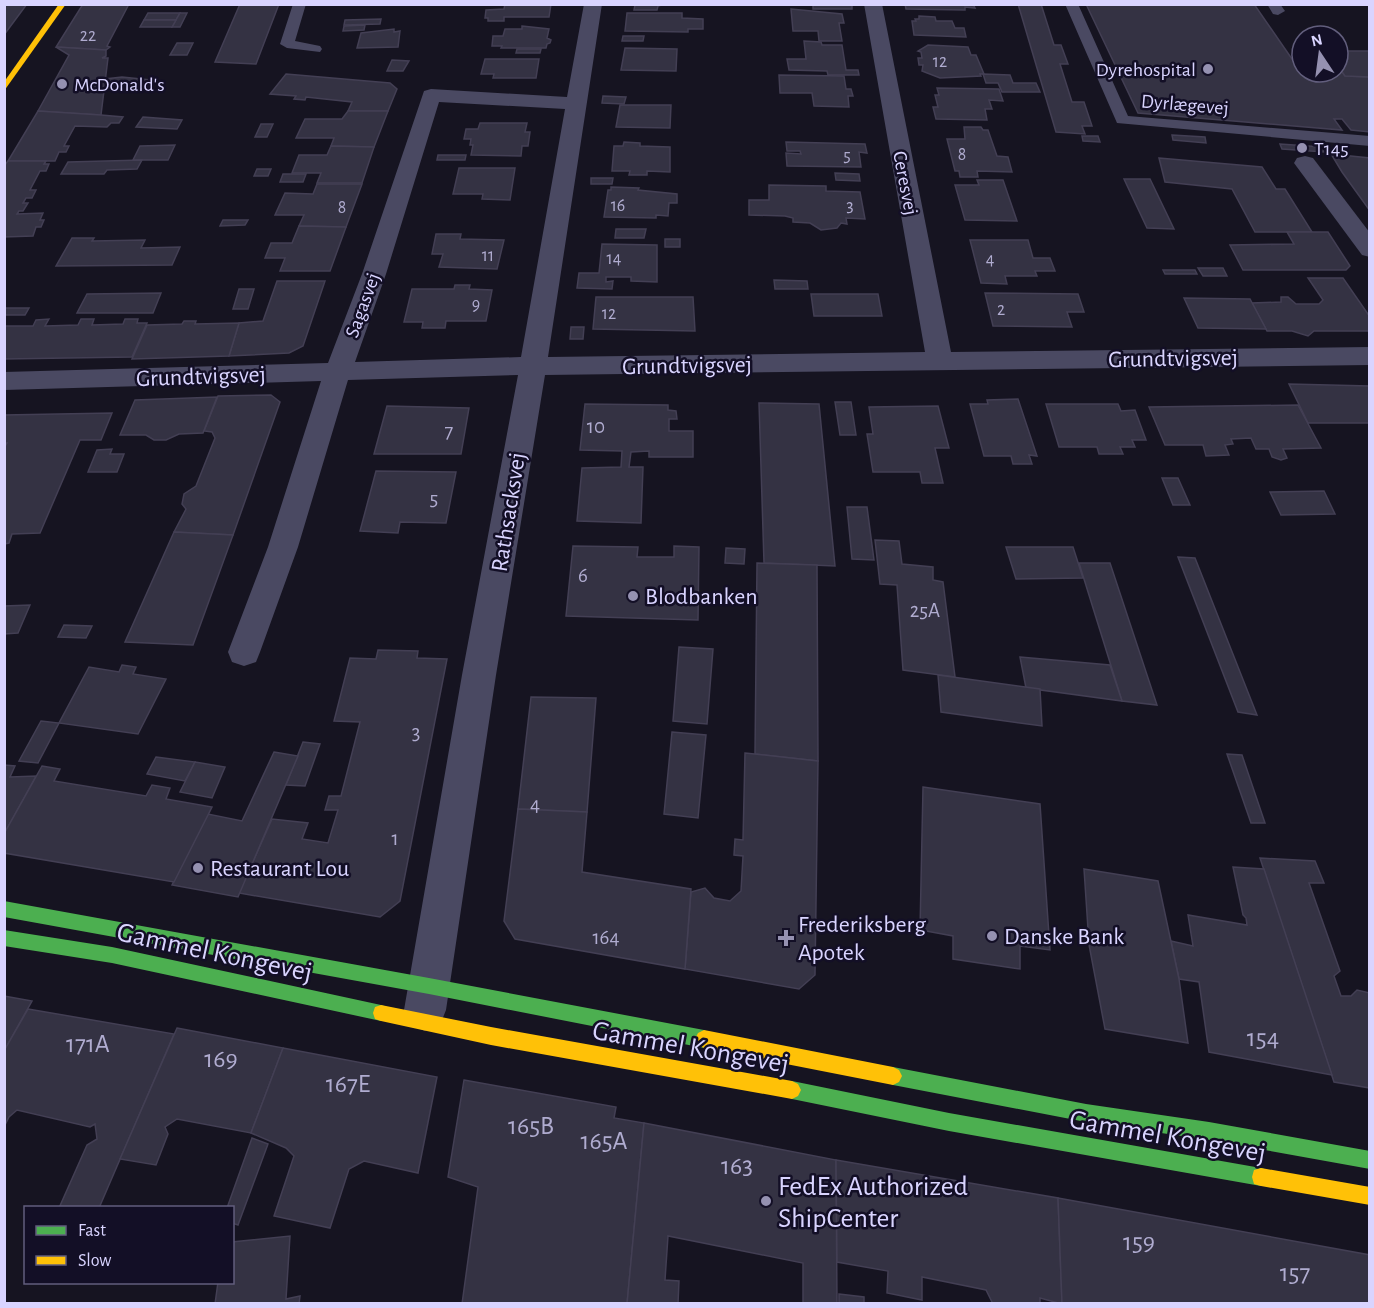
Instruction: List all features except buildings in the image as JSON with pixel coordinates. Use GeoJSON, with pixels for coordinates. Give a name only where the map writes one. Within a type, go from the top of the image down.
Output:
{"type":"FeatureCollection","features":[{"type":"Feature","properties":{"kind":"street"},"geometry":{"type":"LineString","coordinates":[[5,89],[63,4]]}},
{"type":"Feature","properties":{"kind":"street","name":"Rathsacksvej"},"geometry":{"type":"LineString","coordinates":[[426,1003],[592,4]]}},
{"type":"Feature","properties":{"kind":"street","name":"Ceresvej"},"geometry":{"type":"LineString","coordinates":[[873,4],[940,361]]}},
{"type":"Feature","properties":{"kind":"street","name":"Sagasvej"},"geometry":{"type":"LineString","coordinates":[[243,652],[283,547],[338,371],[374,274],[431,95],[576,104]]}},
{"type":"Feature","properties":{"kind":"street"},"geometry":{"type":"LineString","coordinates":[[1305,163],[1370,250]]}},
{"type":"Feature","properties":{"kind":"street","name":"Grundtvigsvej"},"geometry":{"type":"LineString","coordinates":[[4,381],[532,366],[1370,356]]}},
{"type":"Feature","properties":{"kind":"street","name":"Gammel Kongevej"},"geometry":{"type":"LineString","coordinates":[[4,909],[426,1003],[491,1036],[730,1077],[949,1122],[1370,1196]]}},
{"type":"Feature","properties":{"kind":"street","name":"Gammel Kongevej"},"geometry":{"type":"LineString","coordinates":[[4,938],[426,1003],[1086,1113],[1209,1131],[1370,1160]]}},
{"type":"Feature","properties":{"kind":"lane"},"geometry":{"type":"LineString","coordinates":[[300,4],[287,44],[315,49]]}},
{"type":"Feature","properties":{"kind":"lane","name":"Dyrlægevej"},"geometry":{"type":"LineString","coordinates":[[1071,4],[1122,120],[1370,141]]}},
{"type":"Feature","properties":{"kind":"traffic: fast"},"geometry":{"type":"LineString","coordinates":[[4,909],[429,986],[704,1039]]}},
{"type":"Feature","properties":{"kind":"traffic: fast"},"geometry":{"type":"LineString","coordinates":[[4,938],[112,955],[381,1013]]}},
{"type":"Feature","properties":{"kind":"traffic: fast"},"geometry":{"type":"LineString","coordinates":[[893,1076],[1086,1113],[1209,1131],[1370,1160]]}},
{"type":"Feature","properties":{"kind":"traffic: fast"},"geometry":{"type":"LineString","coordinates":[[792,1090],[949,1122],[1261,1177]]}},
{"type":"Feature","properties":{"kind":"traffic: slow"},"geometry":{"type":"LineString","coordinates":[[4,89],[63,4]]}},
{"type":"Feature","properties":{"kind":"traffic: slow"},"geometry":{"type":"LineString","coordinates":[[381,1013],[491,1036],[792,1090]]}},
{"type":"Feature","properties":{"kind":"traffic: slow"},"geometry":{"type":"LineString","coordinates":[[704,1039],[893,1076]]}},
{"type":"Feature","properties":{"kind":"traffic: slow"},"geometry":{"type":"LineString","coordinates":[[1261,1177],[1370,1196]]}},
{"type":"Feature","properties":{"kind":"place","name":"Dyrehospital"},"geometry":{"type":"Point","coordinates":[1208,69]}},
{"type":"Feature","properties":{"kind":"place","name":"McDonald's"},"geometry":{"type":"Point","coordinates":[62,84]}},
{"type":"Feature","properties":{"kind":"place","name":"T145"},"geometry":{"type":"Point","coordinates":[1302,148]}},
{"type":"Feature","properties":{"kind":"place","name":"Blodbanken"},"geometry":{"type":"Point","coordinates":[633,596]}},
{"type":"Feature","properties":{"kind":"place","name":"Restaurant Lou"},"geometry":{"type":"Point","coordinates":[198,868]}},
{"type":"Feature","properties":{"kind":"place","name":"Danske Bank"},"geometry":{"type":"Point","coordinates":[992,936]}},
{"type":"Feature","properties":{"kind":"place","name":"Frederiksberg Apotek"},"geometry":{"type":"Point","coordinates":[786,938]}},
{"type":"Feature","properties":{"kind":"place","name":"FedEx Authorized ShipCenter"},"geometry":{"type":"Point","coordinates":[766,1201]}}]}
